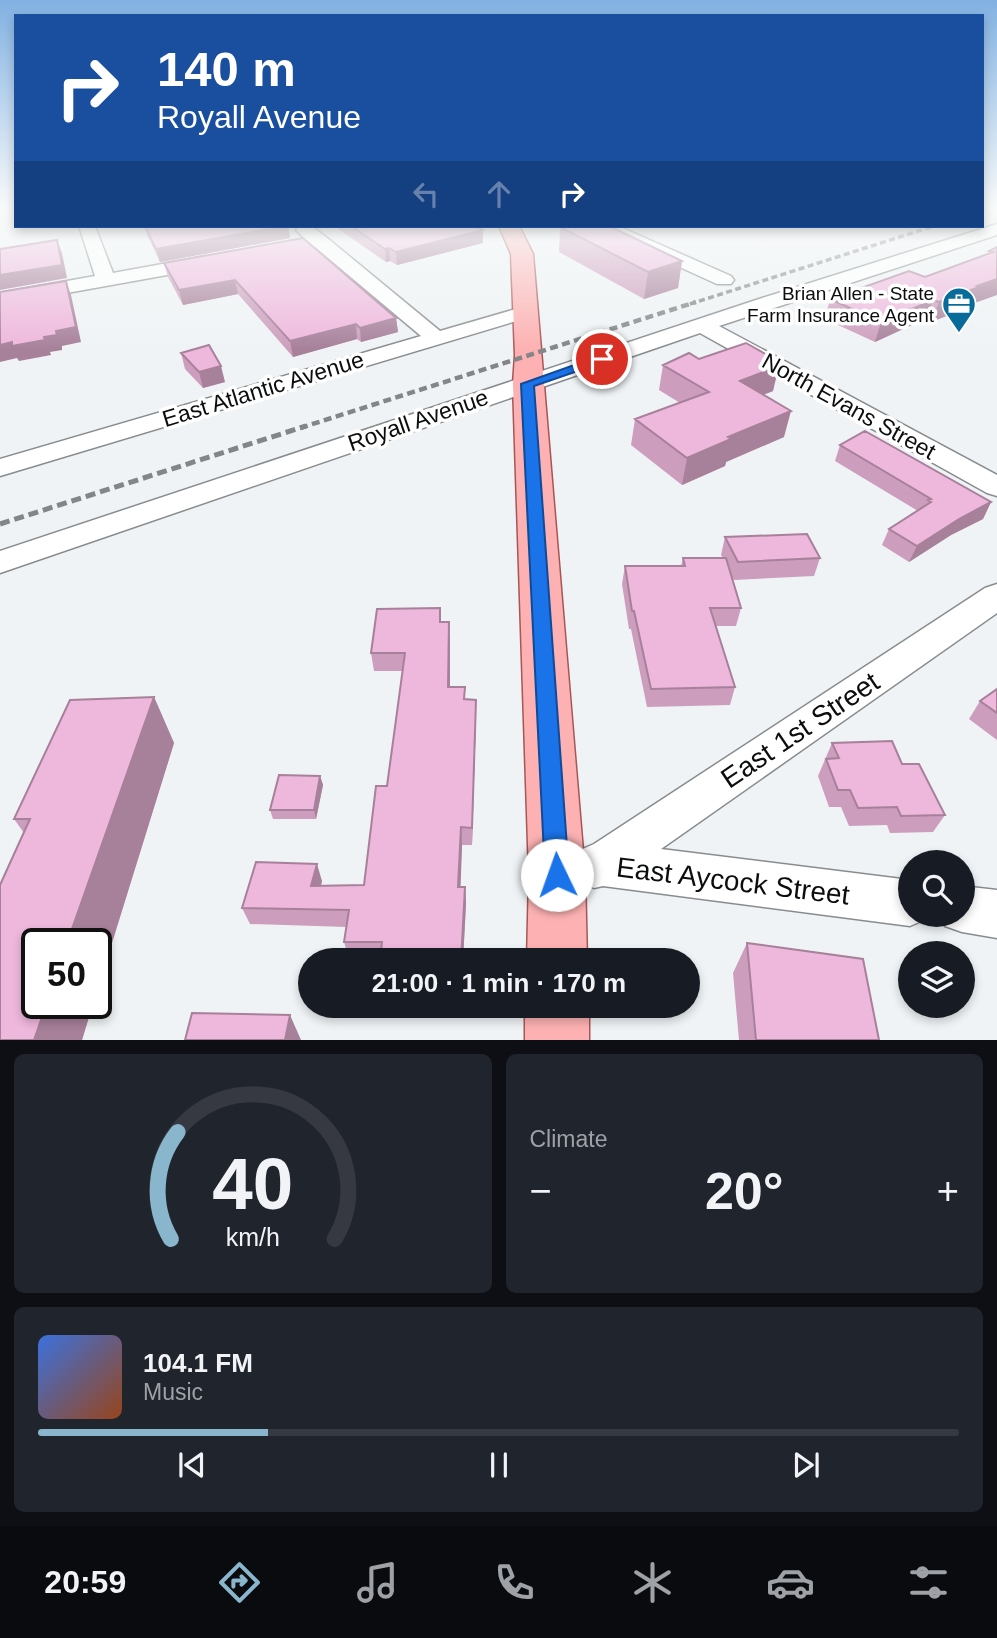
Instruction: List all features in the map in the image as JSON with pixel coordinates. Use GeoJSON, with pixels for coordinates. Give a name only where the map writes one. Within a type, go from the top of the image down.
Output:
{"type":"FeatureCollection","features":[{"type":"Feature","properties":{"kind":"main road"},"geometry":{"type":"LineString","coordinates":[[522,254],[557,875],[557,948]]}},
{"type":"Feature","properties":{"kind":"main road"},"geometry":{"type":"LineString","coordinates":[[557,1018],[557,1040]]}},
{"type":"Feature","properties":{"kind":"street"},"geometry":{"type":"LineString","coordinates":[[97,254],[106,280]]}},
{"type":"Feature","properties":{"kind":"street"},"geometry":{"type":"LineString","coordinates":[[335,254],[436,338]]}},
{"type":"Feature","properties":{"kind":"street"},"geometry":{"type":"LineString","coordinates":[[665,254],[724,280]]}},
{"type":"Feature","properties":{"kind":"street","name":"Royall Avenue"},"geometry":{"type":"LineString","coordinates":[[0,562],[922,254]]}},
{"type":"Feature","properties":{"kind":"street"},"geometry":{"type":"LineString","coordinates":[[0,299],[226,258]]}},
{"type":"Feature","properties":{"kind":"street","name":"East Atlantic Avenue"},"geometry":{"type":"LineString","coordinates":[[0,468],[526,312]]}},
{"type":"Feature","properties":{"kind":"street","name":"North Evans Street"},"geometry":{"type":"LineString","coordinates":[[702,325],[997,487]]}},
{"type":"Feature","properties":{"kind":"street","name":"East 1st Street"},"geometry":{"type":"LineString","coordinates":[[603,864],[997,596]]}},
{"type":"Feature","properties":{"kind":"street","name":"East Aycock Street"},"geometry":{"type":"LineString","coordinates":[[557,875],[603,864],[898,901]]}},
{"type":"Feature","properties":{"kind":"street"},"geometry":{"type":"LineString","coordinates":[[975,911],[997,914]]}},
{"type":"Feature","properties":{"kind":"building"},"geometry":{"type":"Polygon","coordinates":[[[0,254],[60,254],[62,265],[0,275],[0,254]]]}},
{"type":"Feature","properties":{"kind":"building"},"geometry":{"type":"Polygon","coordinates":[[[217,254],[321,254],[396,318],[360,328],[356,324],[290,341],[235,280],[179,290],[164,263],[217,254]]]}},
{"type":"Feature","properties":{"kind":"building"},"geometry":{"type":"Polygon","coordinates":[[[612,254],[666,254],[682,261],[648,272],[612,254]]]}},
{"type":"Feature","properties":{"kind":"building"},"geometry":{"type":"Polygon","coordinates":[[[989,254],[997,254],[997,279],[939,302],[933,300],[881,322],[830,299],[909,271],[925,277],[989,254]]]}},
{"type":"Feature","properties":{"kind":"building"},"geometry":{"type":"Polygon","coordinates":[[[66,281],[76,327],[56,331],[57,335],[44,337],[45,340],[12,346],[12,342],[0,345],[0,292],[66,281]]]}},
{"type":"Feature","properties":{"kind":"building"},"geometry":{"type":"Polygon","coordinates":[[[746,343],[776,360],[771,362],[779,366],[740,381],[791,411],[728,437],[731,439],[687,458],[635,419],[709,392],[663,365],[689,353],[699,359],[746,343]]]}},
{"type":"Feature","properties":{"kind":"building"},"geometry":{"type":"Polygon","coordinates":[[[209,345],[221,366],[199,372],[181,353],[209,345]]]}},
{"type":"Feature","properties":{"kind":"building"},"geometry":{"type":"Polygon","coordinates":[[[865,431],[991,502],[917,546],[889,529],[931,502],[928,500],[931,499],[840,445],[865,431]]]}},
{"type":"Feature","properties":{"kind":"building"},"geometry":{"type":"Polygon","coordinates":[[[807,534],[820,558],[738,562],[725,537],[807,534]]]}},
{"type":"Feature","properties":{"kind":"building"},"geometry":{"type":"Polygon","coordinates":[[[683,558],[726,558],[741,608],[710,608],[735,687],[651,689],[632,611],[625,566],[685,566],[683,558]]]}},
{"type":"Feature","properties":{"kind":"building"},"geometry":{"type":"Polygon","coordinates":[[[440,608],[440,622],[449,622],[448,687],[465,687],[464,699],[476,700],[472,828],[461,827],[458,887],[465,887],[462,948],[381,948],[382,942],[344,942],[349,910],[242,908],[256,862],[317,864],[311,886],[364,885],[376,786],[387,786],[405,653],[371,653],[377,609],[440,608]]]}},
{"type":"Feature","properties":{"kind":"building"},"geometry":{"type":"Polygon","coordinates":[[[997,689],[997,713],[980,701],[997,689]]]}},
{"type":"Feature","properties":{"kind":"building"},"geometry":{"type":"Polygon","coordinates":[[[154,697],[72,928],[21,928],[21,1019],[41,1019],[34,1040],[0,1040],[0,885],[30,819],[14,819],[70,700],[154,697]]]}},
{"type":"Feature","properties":{"kind":"building"},"geometry":{"type":"Polygon","coordinates":[[[892,741],[902,764],[919,764],[945,815],[901,816],[897,807],[858,808],[850,790],[838,790],[826,759],[839,758],[832,743],[892,741]]]}},
{"type":"Feature","properties":{"kind":"building"},"geometry":{"type":"Polygon","coordinates":[[[279,775],[320,776],[314,810],[270,810],[279,775]]]}},
{"type":"Feature","properties":{"kind":"building"},"geometry":{"type":"Polygon","coordinates":[[[747,943],[863,959],[879,1040],[756,1040],[747,943]]]}},
{"type":"Feature","properties":{"kind":"building"},"geometry":{"type":"Polygon","coordinates":[[[192,1013],[290,1015],[285,1040],[185,1040],[192,1013]]]}},
{"type":"Feature","properties":{"kind":"railway"},"geometry":{"type":"LineString","coordinates":[[690,304],[848,254]]}},
{"type":"Feature","properties":{"kind":"railway"},"geometry":{"type":"LineString","coordinates":[[300,428],[696,302]]}},
{"type":"Feature","properties":{"kind":"railway"},"geometry":{"type":"LineString","coordinates":[[0,524],[306,426]]}},
{"type":"Feature","properties":{"kind":"place","name":"Brian Allen - State Farm Insurance Agent"},"geometry":{"type":"Point","coordinates":[959,334]}},
{"type":"Feature","properties":{"kind":"route"},"geometry":{"type":"LineString","coordinates":[[557,875],[528,384],[602,359]]}}]}
